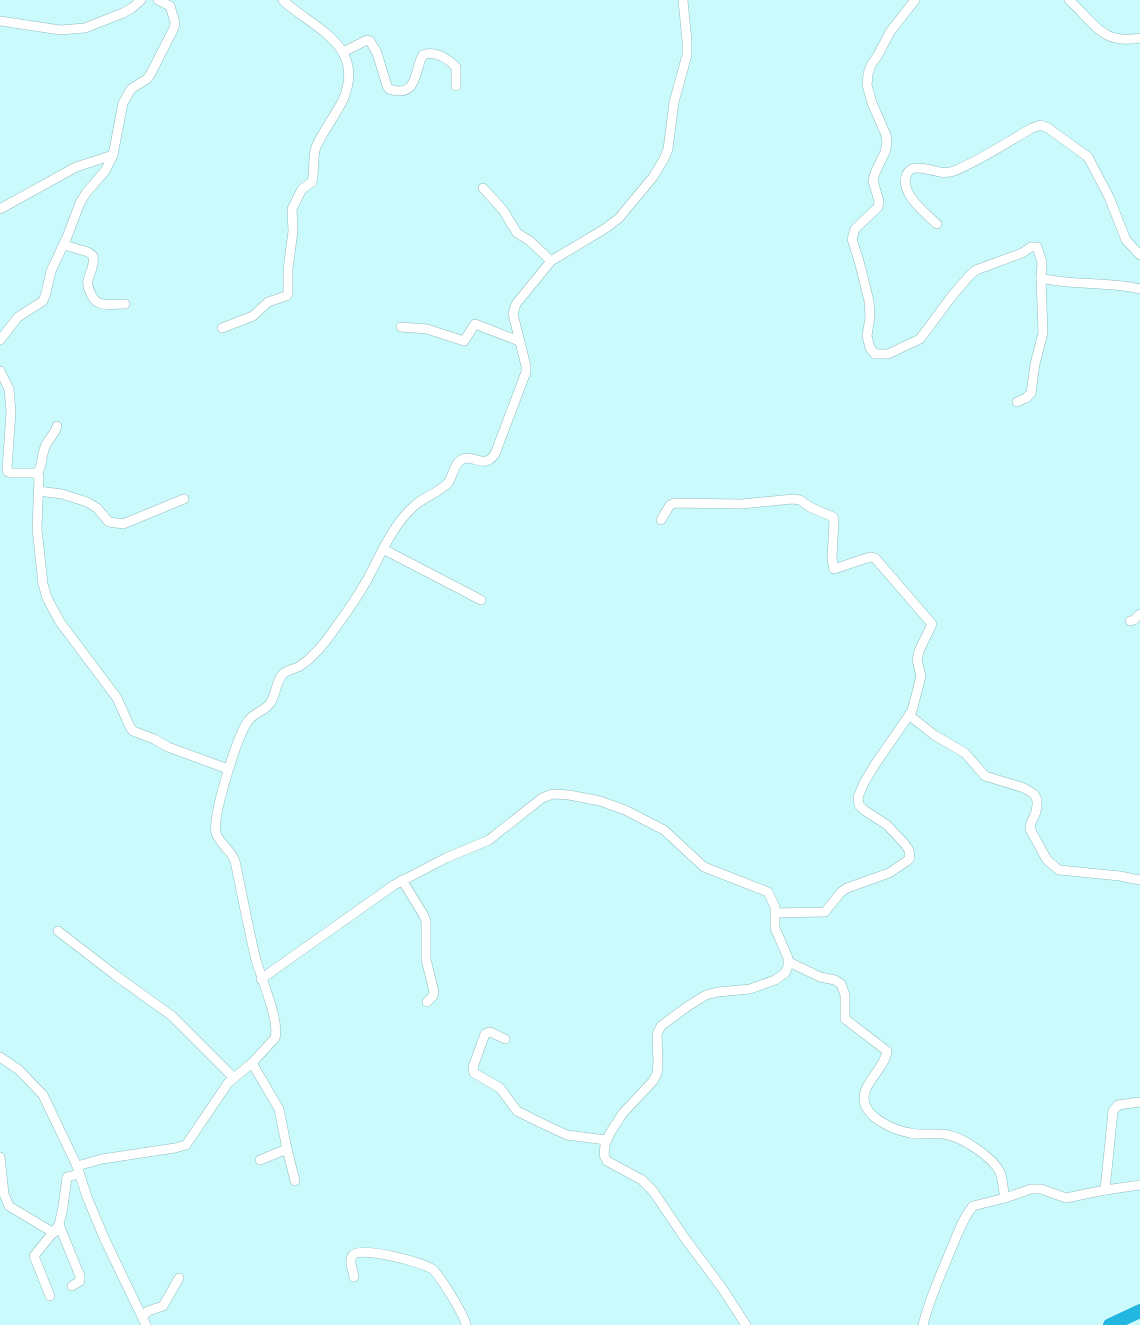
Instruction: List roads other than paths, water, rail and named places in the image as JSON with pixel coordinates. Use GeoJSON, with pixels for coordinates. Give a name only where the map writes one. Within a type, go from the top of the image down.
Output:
{"type":"FeatureCollection","features":[{"type":"Feature","properties":{"kind":"highway"},"geometry":{"type":"LineString","coordinates":[[1110,1325],[1140,1311]]}},
{"type":"Feature","properties":{"kind":"street"},"geometry":{"type":"LineString","coordinates":[[0,21],[60,30],[85,28],[124,12],[141,0]]}},
{"type":"Feature","properties":{"kind":"street"},"geometry":{"type":"LineString","coordinates":[[0,340],[18,317],[43,301],[51,271],[80,203],[105,171],[113,155],[122,103],[131,89],[147,80],[174,28],[175,22],[170,6],[158,0]]}},
{"type":"Feature","properties":{"kind":"street"},"geometry":{"type":"LineString","coordinates":[[222,328],[254,316],[268,302],[288,294],[289,261],[293,231],[292,209],[302,189],[312,182],[315,150],[343,99],[349,71],[348,62],[338,44],[293,10],[283,0]]}},
{"type":"Feature","properties":{"kind":"street"},"geometry":{"type":"LineString","coordinates":[[50,1296],[34,1256],[59,1225],[66,1177],[102,1159],[186,1145],[223,1088],[233,1077],[252,1063],[272,1042],[277,1033],[272,1008],[261,979],[233,854],[218,838],[216,829],[228,770],[248,720],[262,712],[270,702],[284,674],[309,659],[329,638],[366,582],[383,549],[414,505],[444,487],[461,459],[467,458],[484,462],[493,457],[526,372],[513,314],[516,304],[551,260],[606,228],[619,218],[649,182],[664,159],[668,149],[674,102],[687,55],[688,41],[683,0]]}},
{"type":"Feature","properties":{"kind":"street"},"geometry":{"type":"LineString","coordinates":[[915,0],[890,32],[868,74],[867,85],[872,103],[886,135],[887,142],[873,181],[879,201],[878,208],[855,229],[852,239],[869,301],[870,317],[867,336],[870,348],[875,354],[888,354],[920,339],[952,296],[976,270],[1037,247],[1041,256],[1043,333],[1035,364],[1031,393],[1026,398],[1017,402]]}},
{"type":"Feature","properties":{"kind":"street"},"geometry":{"type":"LineString","coordinates":[[1069,0],[1106,36],[1120,40],[1140,38]]}},
{"type":"Feature","properties":{"kind":"street"},"geometry":{"type":"LineString","coordinates":[[343,52],[367,40],[370,41],[377,53],[387,86],[392,90],[405,89],[415,82],[423,55],[434,54],[456,67],[456,86]]}},
{"type":"Feature","properties":{"kind":"street"},"geometry":{"type":"LineString","coordinates":[[937,224],[921,210],[907,189],[905,180],[911,169],[951,172],[1039,125],[1088,157],[1109,197],[1126,240],[1140,255]]}},
{"type":"Feature","properties":{"kind":"street"},"geometry":{"type":"LineString","coordinates":[[0,209],[76,167],[113,155]]}},
{"type":"Feature","properties":{"kind":"street"},"geometry":{"type":"LineString","coordinates":[[483,188],[503,210],[517,233],[530,241],[551,260]]}},
{"type":"Feature","properties":{"kind":"street"},"geometry":{"type":"LineString","coordinates":[[64,244],[88,252],[93,256],[94,263],[88,290],[96,302],[100,304],[125,304]]}},
{"type":"Feature","properties":{"kind":"street"},"geometry":{"type":"LineString","coordinates":[[1041,278],[1062,283],[1114,285],[1140,289]]}},
{"type":"Feature","properties":{"kind":"street"},"geometry":{"type":"LineString","coordinates":[[401,327],[427,329],[464,341],[473,326],[476,325],[520,341]]}},
{"type":"Feature","properties":{"kind":"street"},"geometry":{"type":"LineString","coordinates":[[0,370],[9,389],[12,412],[8,472],[37,474]]}},
{"type":"Feature","properties":{"kind":"street"},"geometry":{"type":"LineString","coordinates":[[57,426],[55,433],[44,448],[40,469],[37,474],[39,481],[38,536],[43,584],[47,598],[60,622],[117,698],[130,727],[136,733],[228,770]]}},
{"type":"Feature","properties":{"kind":"street"},"geometry":{"type":"LineString","coordinates":[[38,491],[62,494],[92,504],[110,522],[116,524],[123,524],[184,499]]}},
{"type":"Feature","properties":{"kind":"street"},"geometry":{"type":"LineString","coordinates":[[661,520],[670,505],[674,503],[742,504],[788,499],[800,500],[832,517],[834,523],[832,560],[834,569],[870,557],[875,558],[896,584],[931,621],[931,626],[919,651],[917,660],[921,676],[909,715],[876,763],[858,797],[859,804],[864,810],[887,825],[909,850],[908,861],[889,873],[847,888],[841,892],[825,912],[776,913]]}},
{"type":"Feature","properties":{"kind":"street"},"geometry":{"type":"LineString","coordinates":[[383,549],[481,600]]}},
{"type":"Feature","properties":{"kind":"street"},"geometry":{"type":"LineString","coordinates":[[1130,621],[1140,614]]}},
{"type":"Feature","properties":{"kind":"street"},"geometry":{"type":"LineString","coordinates":[[909,715],[934,735],[965,753],[985,776],[1024,788],[1034,794],[1038,800],[1036,812],[1030,823],[1030,829],[1047,860],[1059,870],[1120,876],[1140,880]]}},
{"type":"Feature","properties":{"kind":"street"},"geometry":{"type":"LineString","coordinates":[[261,979],[402,880],[446,858],[489,840],[542,798],[558,794],[600,801],[625,810],[649,822],[672,837],[689,855],[704,867],[768,892],[775,907],[775,928],[789,962],[820,977],[835,980],[841,984],[845,995],[845,1019],[887,1051],[885,1058],[865,1092],[864,1102],[871,1114],[895,1129],[910,1133],[948,1135],[977,1149],[999,1170],[1005,1198]]}},
{"type":"Feature","properties":{"kind":"street"},"geometry":{"type":"LineString","coordinates":[[402,880],[426,921],[426,959],[434,992],[427,1002]]}},
{"type":"Feature","properties":{"kind":"street"},"geometry":{"type":"LineString","coordinates":[[58,931],[172,1016],[233,1077]]}},
{"type":"Feature","properties":{"kind":"street"},"geometry":{"type":"LineString","coordinates":[[746,1325],[653,1191],[637,1177],[607,1161],[604,1155],[606,1140],[623,1113],[653,1081],[657,1074],[657,1034],[662,1026],[706,995],[750,989],[780,978],[789,962]]}},
{"type":"Feature","properties":{"kind":"street"},"geometry":{"type":"LineString","coordinates":[[505,1039],[490,1032],[485,1034],[473,1067],[474,1073],[500,1088],[516,1110],[541,1123],[567,1134],[606,1140]]}},
{"type":"Feature","properties":{"kind":"street"},"geometry":{"type":"LineString","coordinates":[[0,1057],[35,1084],[43,1095],[78,1170],[105,1240],[144,1320]]}},
{"type":"Feature","properties":{"kind":"street"},"geometry":{"type":"LineString","coordinates":[[252,1063],[279,1108],[295,1181]]}},
{"type":"Feature","properties":{"kind":"street"},"geometry":{"type":"LineString","coordinates":[[1105,1190],[1113,1111],[1118,1105],[1140,1102]]}},
{"type":"Feature","properties":{"kind":"street"},"geometry":{"type":"LineString","coordinates":[[260,1160],[287,1149]]}},
{"type":"Feature","properties":{"kind":"street"},"geometry":{"type":"LineString","coordinates":[[0,1157],[4,1194],[9,1206],[54,1233]]}},
{"type":"Feature","properties":{"kind":"street"},"geometry":{"type":"LineString","coordinates":[[923,1325],[936,1285],[961,1226],[971,1208],[978,1204],[1037,1188],[1066,1198],[1140,1185]]}},
{"type":"Feature","properties":{"kind":"street"},"geometry":{"type":"LineString","coordinates":[[59,1225],[80,1276],[80,1281],[72,1286]]}},
{"type":"Feature","properties":{"kind":"street"},"geometry":{"type":"LineString","coordinates":[[354,1277],[350,1258],[359,1251],[372,1252],[426,1265],[440,1278],[463,1316],[466,1325]]}},
{"type":"Feature","properties":{"kind":"street"},"geometry":{"type":"LineString","coordinates":[[144,1320],[148,1311],[163,1306],[179,1278]]}}]}
